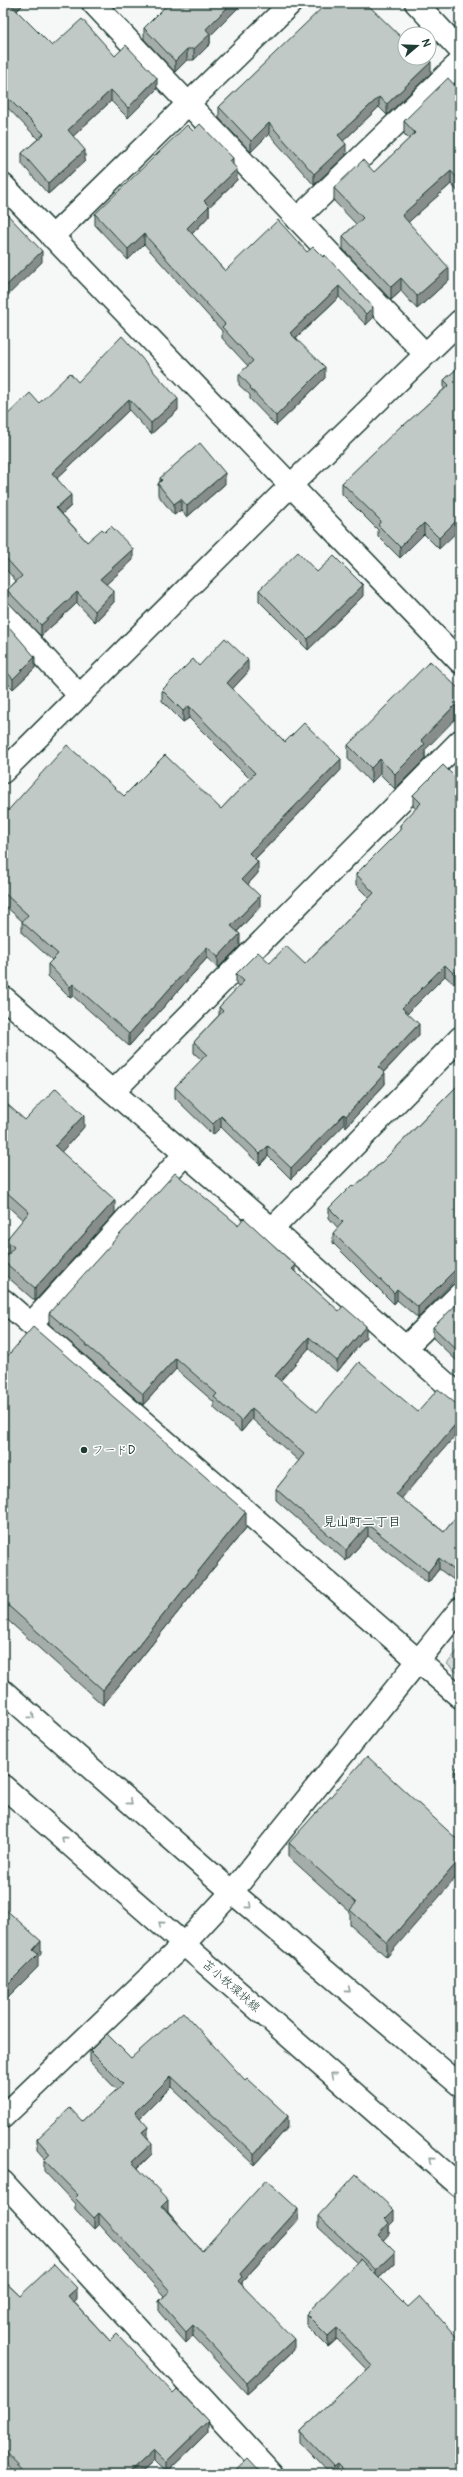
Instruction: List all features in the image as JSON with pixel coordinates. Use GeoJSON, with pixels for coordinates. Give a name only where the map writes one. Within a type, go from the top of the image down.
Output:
{"type":"FeatureCollection","features":[{"type":"Feature","properties":{"kind":"street"},"geometry":{"type":"LineString","coordinates":[[93,3],[425,354]]}},
{"type":"Feature","properties":{"kind":"street"},"geometry":{"type":"LineString","coordinates":[[52,237],[187,102],[291,3]]}},
{"type":"Feature","properties":{"kind":"street"},"geometry":{"type":"LineString","coordinates":[[416,3],[460,50]]}},
{"type":"Feature","properties":{"kind":"street"},"geometry":{"type":"LineString","coordinates":[[297,219],[460,62]]}},
{"type":"Feature","properties":{"kind":"street"},"geometry":{"type":"LineString","coordinates":[[3,185],[460,662]]}},
{"type":"Feature","properties":{"kind":"street"},"geometry":{"type":"LineString","coordinates":[[3,772],[290,486],[460,321]]}},
{"type":"Feature","properties":{"kind":"street"},"geometry":{"type":"LineString","coordinates":[[3,613],[80,696]]}},
{"type":"Feature","properties":{"kind":"street"},"geometry":{"type":"LineString","coordinates":[[113,1092],[460,741]]}},
{"type":"Feature","properties":{"kind":"street"},"geometry":{"type":"LineString","coordinates":[[3,997],[272,1229],[460,1396]]}},
{"type":"Feature","properties":{"kind":"street"},"geometry":{"type":"LineString","coordinates":[[272,1229],[460,1038]]}},
{"type":"Feature","properties":{"kind":"street"},"geometry":{"type":"LineString","coordinates":[[31,1324],[185,1154]]}},
{"type":"Feature","properties":{"kind":"street"},"geometry":{"type":"LineString","coordinates":[[406,1347],[460,1294]]}},
{"type":"Feature","properties":{"kind":"street"},"geometry":{"type":"LineString","coordinates":[[3,1300],[460,1697]]}},
{"type":"Feature","properties":{"kind":"street"},"geometry":{"type":"LineString","coordinates":[[3,2117],[184,1944],[232,1892],[417,1660],[460,1609]]}},
{"type":"Feature","properties":{"kind":"street"},"geometry":{"type":"LineString","coordinates":[[3,1690],[232,1892],[460,2085]]}},
{"type":"Feature","properties":{"kind":"street","name":"苫小牧環状線"},"geometry":{"type":"LineString","coordinates":[[3,1786],[460,2186]]}},
{"type":"Feature","properties":{"kind":"street"},"geometry":{"type":"LineString","coordinates":[[3,2182],[272,2474]]}},
{"type":"Feature","properties":{"kind":"shaded area"},"geometry":{"type":"Polygon","coordinates":[[[460,1648],[460,1675],[447,1664],[460,1648]]]}},
{"type":"Feature","properties":{"kind":"building"},"geometry":{"type":"Polygon","coordinates":[[[3,3],[13,3],[11,5],[52,46],[82,19],[115,56],[126,45],[157,78],[128,108],[111,90],[68,130],[85,150],[48,183],[22,153],[44,134],[3,93],[3,3]]]}},
{"type":"Feature","properties":{"kind":"building"},"geometry":{"type":"Polygon","coordinates":[[[169,3],[232,3],[206,29],[210,34],[194,49],[187,49],[175,61],[144,28],[169,3]]]}},
{"type":"Feature","properties":{"kind":"building"},"geometry":{"type":"Polygon","coordinates":[[[327,3],[366,3],[397,33],[397,66],[427,66],[387,104],[379,97],[338,135],[346,144],[314,174],[269,123],[251,141],[219,107],[327,3]]]}},
{"type":"Feature","properties":{"kind":"building"},"geometry":{"type":"Polygon","coordinates":[[[448,78],[460,91],[460,181],[451,171],[402,215],[449,268],[417,296],[401,278],[391,287],[343,236],[363,218],[334,188],[363,160],[374,172],[415,133],[404,121],[448,78]]]}},
{"type":"Feature","properties":{"kind":"building"},"geometry":{"type":"Polygon","coordinates":[[[200,124],[233,158],[230,161],[237,169],[204,201],[209,206],[187,228],[225,271],[278,220],[307,252],[313,247],[323,257],[325,255],[373,307],[366,314],[339,286],[290,333],[325,367],[276,416],[239,374],[253,361],[222,327],[225,324],[144,234],[128,249],[95,214],[187,125],[193,131],[200,124]]]}},
{"type":"Feature","properties":{"kind":"building"},"geometry":{"type":"Polygon","coordinates":[[[3,210],[42,251],[3,289],[3,210]]]}},
{"type":"Feature","properties":{"kind":"building"},"geometry":{"type":"Polygon","coordinates":[[[122,336],[178,399],[151,423],[129,399],[52,473],[71,495],[56,508],[87,542],[102,529],[105,532],[111,526],[133,549],[100,579],[114,591],[95,611],[77,592],[41,625],[7,590],[22,576],[3,555],[3,419],[30,393],[39,403],[70,373],[78,382],[122,336]]]}},
{"type":"Feature","properties":{"kind":"building"},"geometry":{"type":"Polygon","coordinates":[[[460,366],[460,517],[439,538],[424,523],[400,547],[378,525],[381,521],[342,483],[403,424],[404,425],[449,385],[444,380],[460,366]]]}},
{"type":"Feature","properties":{"kind":"building"},"geometry":{"type":"Polygon","coordinates":[[[200,443],[225,473],[187,506],[181,499],[174,504],[158,484],[162,480],[160,478],[200,443]]]}},
{"type":"Feature","properties":{"kind":"building"},"geometry":{"type":"Polygon","coordinates":[[[298,552],[317,572],[334,556],[363,585],[308,639],[259,590],[298,552]]]}},
{"type":"Feature","properties":{"kind":"building"},"geometry":{"type":"Polygon","coordinates":[[[3,620],[35,657],[13,679],[6,671],[3,674],[3,620]]]}},
{"type":"Feature","properties":{"kind":"building"},"geometry":{"type":"Polygon","coordinates":[[[225,638],[248,660],[227,683],[285,742],[304,723],[341,759],[249,853],[258,862],[242,879],[260,896],[231,926],[240,934],[218,957],[207,947],[129,1034],[73,984],[70,987],[48,964],[58,954],[22,922],[28,915],[3,892],[3,816],[67,745],[124,796],[165,755],[221,809],[255,773],[189,706],[183,711],[162,690],[193,659],[199,666],[225,638]]]}},
{"type":"Feature","properties":{"kind":"building"},"geometry":{"type":"Polygon","coordinates":[[[430,661],[460,690],[460,700],[421,740],[425,744],[395,774],[380,759],[371,768],[348,745],[430,661]]]}},
{"type":"Feature","properties":{"kind":"building"},"geometry":{"type":"Polygon","coordinates":[[[443,765],[460,782],[460,967],[454,974],[445,965],[402,1008],[419,1024],[378,1067],[385,1073],[346,1116],[344,1114],[291,1168],[268,1146],[260,1154],[221,1116],[213,1124],[175,1087],[207,1054],[194,1042],[223,1011],[219,1007],[244,981],[236,974],[258,952],[270,963],[286,946],[305,964],[374,893],[356,874],[402,828],[400,825],[421,803],[413,795],[443,765]]]}},
{"type":"Feature","properties":{"kind":"building"},"geometry":{"type":"Polygon","coordinates":[[[460,1083],[460,1265],[418,1307],[397,1289],[394,1293],[333,1233],[343,1222],[329,1208],[352,1185],[354,1187],[382,1162],[460,1083]]]}},
{"type":"Feature","properties":{"kind":"building"},"geometry":{"type":"Polygon","coordinates":[[[56,1088],[84,1115],[55,1146],[115,1200],[35,1288],[3,1261],[14,1247],[6,1240],[29,1212],[3,1189],[3,1173],[6,1169],[3,1167],[3,1109],[7,1104],[25,1120],[56,1088]]]}},
{"type":"Feature","properties":{"kind":"building"},"geometry":{"type":"Polygon","coordinates":[[[175,1173],[238,1225],[244,1218],[295,1265],[292,1269],[339,1311],[343,1306],[366,1326],[337,1361],[309,1337],[275,1376],[317,1412],[359,1362],[418,1412],[438,1389],[460,1407],[460,1419],[396,1494],[444,1532],[460,1512],[460,1561],[454,1570],[439,1558],[428,1572],[368,1525],[346,1550],[276,1489],[304,1454],[252,1408],[241,1421],[214,1397],[217,1394],[176,1358],[143,1394],[49,1313],[175,1173]]]}},
{"type":"Feature","properties":{"kind":"building"},"geometry":{"type":"Polygon","coordinates":[[[459,1302],[460,1303],[460,1353],[433,1327],[459,1302]]]}},
{"type":"Feature","properties":{"kind":"building","name":"フードD"},"geometry":{"type":"Polygon","coordinates":[[[33,1327],[246,1512],[103,1690],[3,1601],[3,1361],[33,1327]]]}},
{"type":"Feature","properties":{"kind":"building"},"geometry":{"type":"Polygon","coordinates":[[[367,1756],[460,1842],[460,1859],[387,1943],[350,1910],[356,1903],[289,1843],[367,1756]]]}},
{"type":"Feature","properties":{"kind":"building"},"geometry":{"type":"Polygon","coordinates":[[[460,1764],[460,1776],[454,1771],[460,1764]]]}},
{"type":"Feature","properties":{"kind":"building"},"geometry":{"type":"Polygon","coordinates":[[[3,1907],[41,1941],[33,1950],[38,1954],[3,1989],[3,1907]]]}},
{"type":"Feature","properties":{"kind":"building"},"geometry":{"type":"Polygon","coordinates":[[[183,2012],[245,2080],[247,2078],[288,2116],[254,2154],[171,2076],[135,2112],[148,2127],[142,2132],[152,2143],[132,2162],[168,2200],[162,2206],[202,2251],[266,2180],[298,2209],[240,2274],[242,2277],[238,2281],[294,2339],[247,2383],[193,2325],[186,2332],[159,2301],[170,2291],[99,2213],[94,2218],[75,2198],[78,2195],[44,2160],[50,2154],[37,2139],[70,2108],[82,2121],[123,2084],[90,2051],[107,2034],[131,2058],[183,2012]]]}},
{"type":"Feature","properties":{"kind":"building"},"geometry":{"type":"Polygon","coordinates":[[[356,2174],[394,2210],[385,2219],[389,2223],[378,2235],[395,2252],[376,2270],[318,2216],[356,2174]]]}},
{"type":"Feature","properties":{"kind":"building"},"geometry":{"type":"Polygon","coordinates":[[[360,2259],[408,2307],[420,2296],[460,2341],[460,2432],[455,2437],[460,2443],[460,2474],[348,2474],[337,2463],[333,2466],[300,2431],[372,2365],[337,2328],[328,2336],[306,2314],[360,2259]]]}},
{"type":"Feature","properties":{"kind":"building"},"geometry":{"type":"Polygon","coordinates":[[[54,2264],[77,2288],[68,2296],[110,2341],[117,2334],[173,2393],[177,2389],[208,2421],[166,2462],[154,2450],[128,2474],[28,2474],[3,2448],[3,2280],[20,2296],[54,2264]]]}},
{"type":"Feature","properties":{"kind":"building"},"geometry":{"type":"Polygon","coordinates":[[[248,2459],[262,2474],[232,2474],[248,2459]]]}},
{"type":"Feature","properties":{"kind":"place","name":"フードD"},"geometry":{"type":"Point","coordinates":[84,1450]}},
{"type":"Feature","properties":{"kind":"district","name":"見山町二丁目"},"geometry":{"type":"Point","coordinates":[362,1522]}}]}
